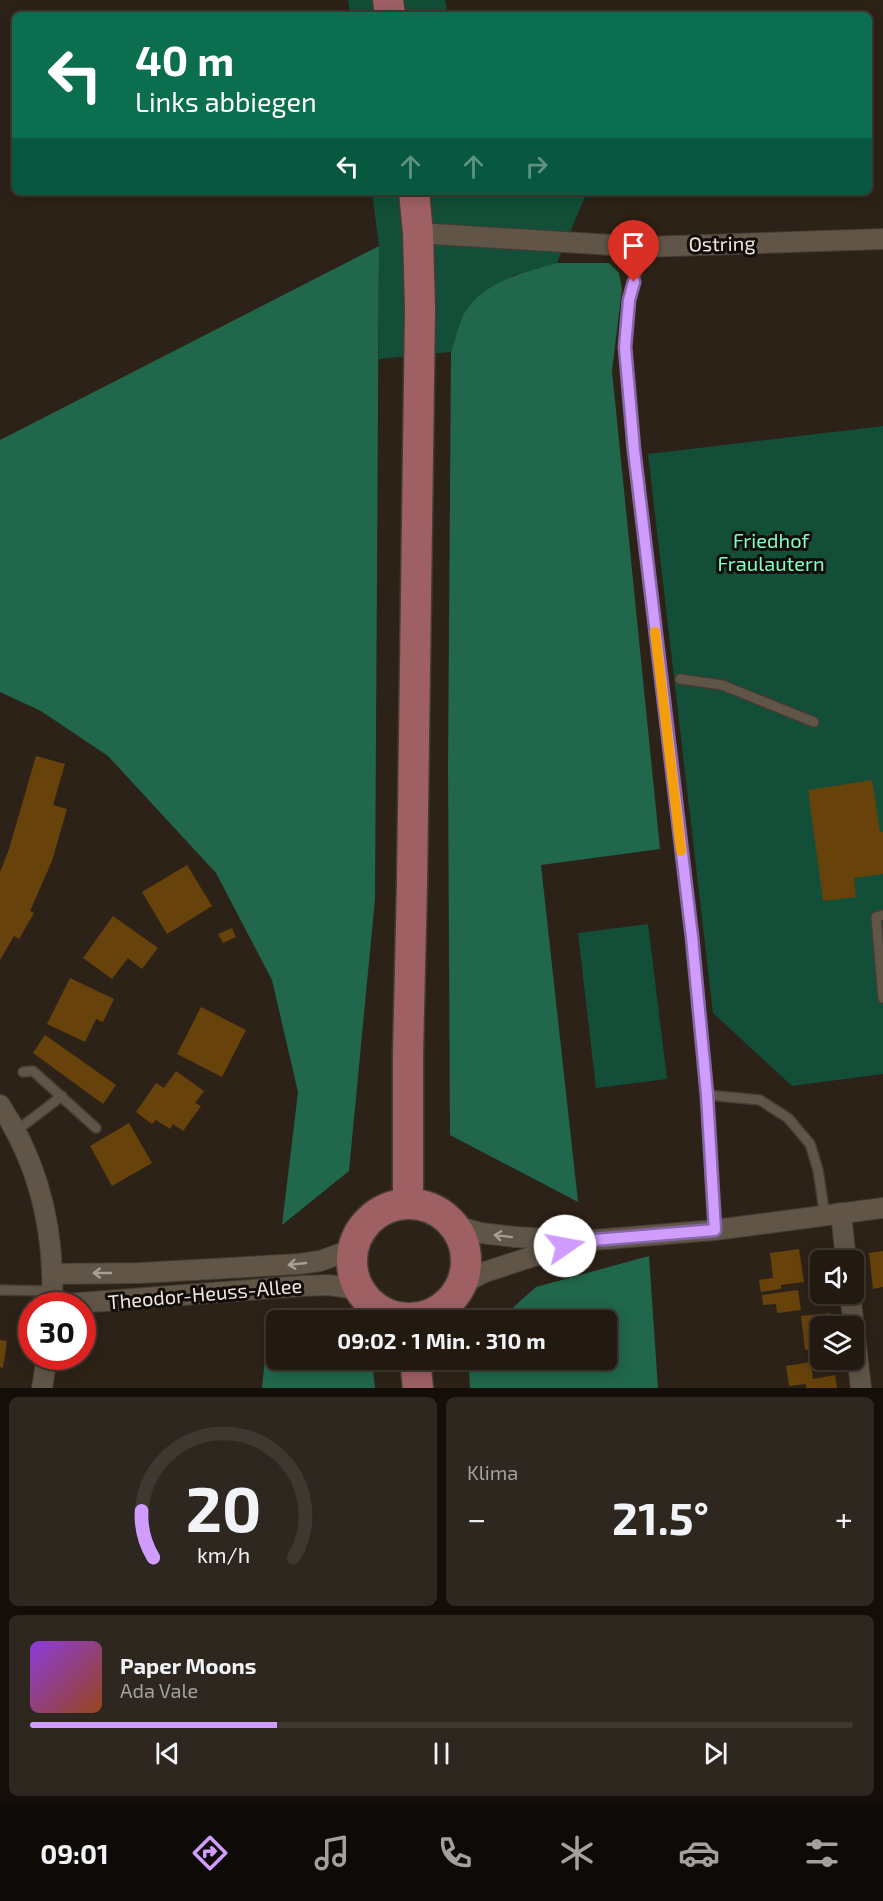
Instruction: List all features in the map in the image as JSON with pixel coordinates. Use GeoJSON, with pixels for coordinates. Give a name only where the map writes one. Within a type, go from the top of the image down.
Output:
{"type":"FeatureCollection","features":[{"type":"Feature","properties":{"kind":"main road"},"geometry":{"type":"LineString","coordinates":[[408,1204],[408,1054],[420,309],[418,233],[414,195]]}},
{"type":"Feature","properties":{"kind":"main road"},"geometry":{"type":"LineString","coordinates":[[382,1310],[373,1305],[359,1289],[354,1277],[353,1249],[365,1224],[384,1209],[408,1204],[429,1207],[447,1218],[460,1235],[465,1254],[462,1284],[452,1298],[437,1310]]}},
{"type":"Feature","properties":{"kind":"main road"},"geometry":{"type":"LineString","coordinates":[[417,1370],[418,1388]]}},
{"type":"Feature","properties":{"kind":"street","name":"Ostring"},"geometry":{"type":"LineString","coordinates":[[418,233],[644,247],[883,239]]}},
{"type":"Feature","properties":{"kind":"street"},"geometry":{"type":"LineString","coordinates":[[0,1106],[16,1131],[38,1183],[50,1237],[52,1292]]}},
{"type":"Feature","properties":{"kind":"street"},"geometry":{"type":"LineString","coordinates":[[453,1225],[481,1233],[515,1238],[582,1241],[715,1230],[883,1208]]}},
{"type":"Feature","properties":{"kind":"street"},"geometry":{"type":"LineString","coordinates":[[833,1214],[843,1250]]}},
{"type":"Feature","properties":{"kind":"street"},"geometry":{"type":"LineString","coordinates":[[462,1284],[485,1272],[582,1241]]}},
{"type":"Feature","properties":{"kind":"street","name":"Theodor-Heuss-Allee"},"geometry":{"type":"LineString","coordinates":[[60,1292],[140,1273],[299,1264],[320,1261],[353,1249]]}},
{"type":"Feature","properties":{"kind":"street","name":"Theodor-Heuss-Allee"},"geometry":{"type":"LineString","coordinates":[[96,1293],[328,1285],[359,1289]]}},
{"type":"Feature","properties":{"kind":"street"},"geometry":{"type":"LineString","coordinates":[[851,1304],[861,1388]]}},
{"type":"Feature","properties":{"kind":"street"},"geometry":{"type":"LineString","coordinates":[[42,1388],[45,1370]]}},
{"type":"Feature","properties":{"kind":"lane"},"geometry":{"type":"LineString","coordinates":[[644,247],[629,300],[625,347],[634,450],[692,937],[707,1095],[715,1230]]}},
{"type":"Feature","properties":{"kind":"lane"},"geometry":{"type":"LineString","coordinates":[[680,679],[722,685],[814,722]]}},
{"type":"Feature","properties":{"kind":"lane"},"geometry":{"type":"LineString","coordinates":[[883,915],[876,917],[883,998]]}},
{"type":"Feature","properties":{"kind":"lane"},"geometry":{"type":"LineString","coordinates":[[23,1072],[33,1071],[96,1128]]}},
{"type":"Feature","properties":{"kind":"lane"},"geometry":{"type":"LineString","coordinates":[[707,1095],[760,1101],[788,1118],[810,1144],[833,1214]]}},
{"type":"Feature","properties":{"kind":"lane"},"geometry":{"type":"LineString","coordinates":[[16,1131],[62,1096]]}},
{"type":"Feature","properties":{"kind":"lane","name":"Theodor-Heuss-Allee"},"geometry":{"type":"LineString","coordinates":[[0,1290],[26,1292]]}},
{"type":"Feature","properties":{"kind":"green space"},"geometry":{"type":"Polygon","coordinates":[[[348,0],[445,0],[447,12],[350,12],[348,0]]]}},
{"type":"Feature","properties":{"kind":"green space"},"geometry":{"type":"Polygon","coordinates":[[[372,195],[586,195],[557,263],[514,275],[466,310],[451,352],[379,359],[379,246],[372,195]]]}},
{"type":"Feature","properties":{"kind":"green space"},"geometry":{"type":"Polygon","coordinates":[[[379,246],[375,899],[349,1171],[282,1225],[298,1092],[272,980],[216,873],[108,756],[41,711],[0,692],[0,440],[379,246]]]}},
{"type":"Feature","properties":{"kind":"green space"},"geometry":{"type":"Polygon","coordinates":[[[557,263],[609,263],[619,273],[622,289],[612,371],[660,849],[541,865],[578,1202],[450,1135],[448,768],[451,352],[462,319],[476,299],[508,278],[557,263]]]}},
{"type":"Feature","properties":{"kind":"green space","name":"Friedhof Fraulautern"},"geometry":{"type":"Polygon","coordinates":[[[883,426],[883,1074],[792,1086],[713,1013],[648,454],[883,426]]]}},
{"type":"Feature","properties":{"kind":"green space"},"geometry":{"type":"Polygon","coordinates":[[[648,924],[667,1079],[596,1088],[578,933],[648,924]]]}},
{"type":"Feature","properties":{"kind":"green space"},"geometry":{"type":"Polygon","coordinates":[[[649,1256],[658,1388],[470,1388],[469,1370],[617,1370],[617,1310],[510,1310],[536,1287],[649,1256]]]}},
{"type":"Feature","properties":{"kind":"green space"},"geometry":{"type":"Polygon","coordinates":[[[266,1347],[266,1370],[373,1370],[375,1388],[262,1388],[266,1347]]]}},
{"type":"Feature","properties":{"kind":"building"},"geometry":{"type":"Polygon","coordinates":[[[36,756],[65,764],[53,805],[67,809],[52,861],[30,911],[34,913],[19,939],[14,936],[0,960],[0,872],[36,756]]]}},
{"type":"Feature","properties":{"kind":"building"},"geometry":{"type":"Polygon","coordinates":[[[872,780],[880,832],[883,832],[883,874],[854,878],[856,897],[823,901],[808,790],[872,780]]]}},
{"type":"Feature","properties":{"kind":"building"},"geometry":{"type":"Polygon","coordinates":[[[187,865],[212,906],[167,934],[142,892],[187,865]]]}},
{"type":"Feature","properties":{"kind":"building"},"geometry":{"type":"Polygon","coordinates":[[[113,916],[158,948],[142,969],[128,958],[112,979],[83,958],[113,916]]]}},
{"type":"Feature","properties":{"kind":"building"},"geometry":{"type":"Polygon","coordinates":[[[232,928],[236,937],[223,943],[218,934],[232,928]]]}},
{"type":"Feature","properties":{"kind":"building"},"geometry":{"type":"Polygon","coordinates":[[[70,978],[114,999],[103,1022],[96,1019],[85,1042],[47,1024],[70,978]]]}},
{"type":"Feature","properties":{"kind":"building"},"geometry":{"type":"Polygon","coordinates":[[[201,1007],[246,1030],[222,1077],[177,1054],[201,1007]]]}},
{"type":"Feature","properties":{"kind":"building"},"geometry":{"type":"Polygon","coordinates":[[[45,1035],[116,1085],[103,1104],[33,1053],[45,1035]]]}},
{"type":"Feature","properties":{"kind":"building"},"geometry":{"type":"Polygon","coordinates":[[[176,1071],[204,1091],[195,1103],[201,1106],[183,1131],[173,1124],[170,1129],[156,1120],[152,1124],[136,1112],[156,1083],[164,1088],[176,1071]]]}},
{"type":"Feature","properties":{"kind":"building"},"geometry":{"type":"Polygon","coordinates":[[[129,1123],[152,1163],[112,1186],[90,1146],[129,1123]]]}},
{"type":"Feature","properties":{"kind":"building"},"geometry":{"type":"Polygon","coordinates":[[[799,1249],[804,1282],[781,1285],[781,1289],[761,1292],[759,1280],[773,1278],[770,1253],[799,1249]]]}},
{"type":"Feature","properties":{"kind":"building"},"geometry":{"type":"Polygon","coordinates":[[[883,1251],[883,1287],[873,1289],[869,1253],[883,1251]]]}},
{"type":"Feature","properties":{"kind":"building"},"geometry":{"type":"Polygon","coordinates":[[[798,1290],[801,1310],[777,1313],[776,1304],[763,1305],[762,1295],[798,1290]]]}},
{"type":"Feature","properties":{"kind":"building"},"geometry":{"type":"Polygon","coordinates":[[[830,1313],[830,1316],[810,1316],[810,1349],[805,1350],[801,1316],[830,1313]]]}},
{"type":"Feature","properties":{"kind":"building"},"geometry":{"type":"Polygon","coordinates":[[[0,1340],[7,1341],[3,1368],[0,1367],[0,1340]]]}},
{"type":"Feature","properties":{"kind":"building"},"geometry":{"type":"Polygon","coordinates":[[[810,1362],[813,1379],[835,1375],[837,1388],[806,1388],[806,1384],[789,1386],[786,1366],[810,1362]]]}},
{"type":"Feature","properties":{"kind":"slow traffic"},"geometry":{"type":"LineString","coordinates":[[655,632],[681,851]]}},
{"type":"Feature","properties":{"kind":"route"},"geometry":{"type":"LineString","coordinates":[[565,1246],[582,1241],[715,1230],[707,1095],[692,937],[634,450],[625,347],[629,300],[634,282]]}}]}
